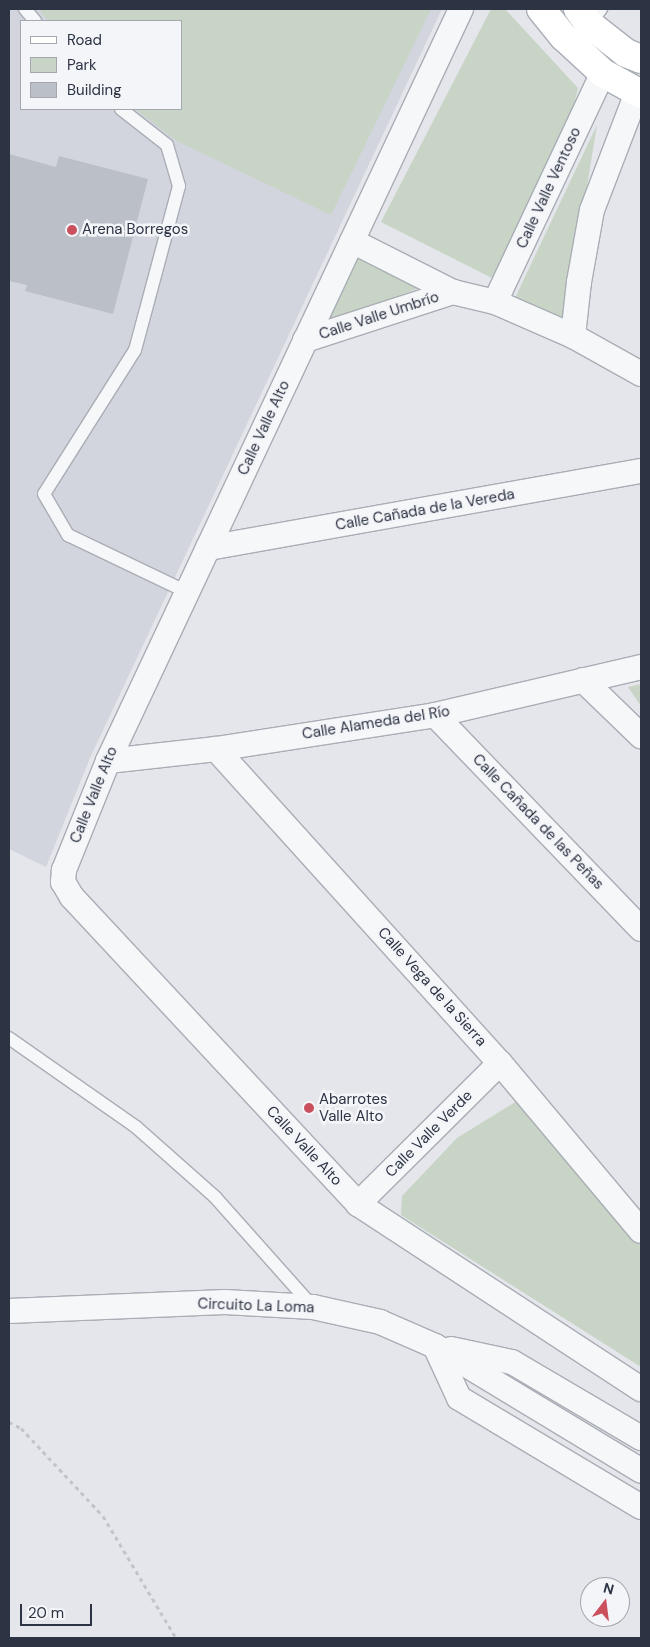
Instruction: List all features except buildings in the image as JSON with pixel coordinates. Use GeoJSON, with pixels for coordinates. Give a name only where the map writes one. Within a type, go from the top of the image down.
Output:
{"type":"FeatureCollection","features":[{"type":"Feature","properties":{"kind":"street","name":"Calle Valle Alto"},"geometry":{"type":"LineString","coordinates":[[461,9],[108,760],[64,870],[63,882],[72,897],[358,1204],[641,1389]]}},
{"type":"Feature","properties":{"kind":"street"},"geometry":{"type":"LineString","coordinates":[[541,9],[564,37],[603,73],[639,94],[592,210],[579,282],[573,336]]}},
{"type":"Feature","properties":{"kind":"street"},"geometry":{"type":"LineString","coordinates":[[589,14],[626,53],[641,59]]}},
{"type":"Feature","properties":{"kind":"street","name":"Calle Valle Ventoso"},"geometry":{"type":"LineString","coordinates":[[495,302],[603,73]]}},
{"type":"Feature","properties":{"kind":"street","name":"Calle Valle Umbrío"},"geometry":{"type":"LineString","coordinates":[[352,241],[453,292],[495,302],[573,336],[641,374]]}},
{"type":"Feature","properties":{"kind":"street","name":"Calle Valle Umbrío"},"geometry":{"type":"LineString","coordinates":[[305,340],[453,292]]}},
{"type":"Feature","properties":{"kind":"street","name":"Calle Cañada de la Vereda"},"geometry":{"type":"LineString","coordinates":[[208,548],[641,472]]}},
{"type":"Feature","properties":{"kind":"street","name":"Calle Alameda del Río"},"geometry":{"type":"LineString","coordinates":[[108,760],[216,749],[435,715],[641,667]]}},
{"type":"Feature","properties":{"kind":"street"},"geometry":{"type":"LineString","coordinates":[[583,680],[641,736]]}},
{"type":"Feature","properties":{"kind":"street","name":"Calle Cañada de las Peñas"},"geometry":{"type":"LineString","coordinates":[[435,715],[641,929]]}},
{"type":"Feature","properties":{"kind":"street","name":"Calle Vega de la Sierra"},"geometry":{"type":"LineString","coordinates":[[216,749],[634,1209],[641,1231]]}},
{"type":"Feature","properties":{"kind":"street","name":"Calle Valle Verde"},"geometry":{"type":"LineString","coordinates":[[358,1204],[500,1063]]}},
{"type":"Feature","properties":{"kind":"street","name":"Circuito La Loma"},"geometry":{"type":"LineString","coordinates":[[9,1311],[225,1302],[312,1307],[380,1322],[435,1346],[641,1471]]}},
{"type":"Feature","properties":{"kind":"street"},"geometry":{"type":"LineString","coordinates":[[435,1346],[512,1362],[641,1438]]}},
{"type":"Feature","properties":{"kind":"street"},"geometry":{"type":"LineString","coordinates":[[435,1346],[460,1398],[641,1507]]}},
{"type":"Feature","properties":{"kind":"lane"},"geometry":{"type":"LineString","coordinates":[[24,9],[34,20]]}},
{"type":"Feature","properties":{"kind":"lane"},"geometry":{"type":"LineString","coordinates":[[122,110],[167,145],[180,186],[135,350],[44,494],[68,535],[187,592]]}},
{"type":"Feature","properties":{"kind":"lane"},"geometry":{"type":"LineString","coordinates":[[9,1038],[144,1133],[215,1197],[312,1307]]}},
{"type":"Feature","properties":{"kind":"path"},"geometry":{"type":"LineString","coordinates":[[9,1422],[21,1428],[103,1516],[176,1638]]}},
{"type":"Feature","properties":{"kind":"shaded area"},"geometry":{"type":"Polygon","coordinates":[[[9,9],[442,9],[90,758],[46,867],[9,849],[9,9]]]}},
{"type":"Feature","properties":{"kind":"green space"},"geometry":{"type":"Polygon","coordinates":[[[39,9],[431,9],[331,215],[177,141],[136,110],[182,110],[182,20],[47,20],[39,9]]]}},
{"type":"Feature","properties":{"kind":"green space"},"geometry":{"type":"Polygon","coordinates":[[[491,9],[505,9],[578,88],[568,130],[492,278],[381,222],[491,9]]]}},
{"type":"Feature","properties":{"kind":"green space"},"geometry":{"type":"Polygon","coordinates":[[[597,125],[564,326],[514,300],[597,125]]]}},
{"type":"Feature","properties":{"kind":"green space"},"geometry":{"type":"Polygon","coordinates":[[[356,255],[424,286],[321,326],[356,255]]]}},
{"type":"Feature","properties":{"kind":"green space"},"geometry":{"type":"Polygon","coordinates":[[[641,684],[641,706],[628,687],[641,684]]]}},
{"type":"Feature","properties":{"kind":"green space"},"geometry":{"type":"Polygon","coordinates":[[[517,1101],[536,1117],[641,1245],[641,1367],[401,1215],[402,1196],[457,1138],[517,1101]]]}},
{"type":"Feature","properties":{"kind":"place","name":"Arena Borregos"},"geometry":{"type":"Point","coordinates":[72,230]}},
{"type":"Feature","properties":{"kind":"place","name":"Abarrotes Valle Alto"},"geometry":{"type":"Point","coordinates":[309,1108]}}]}
